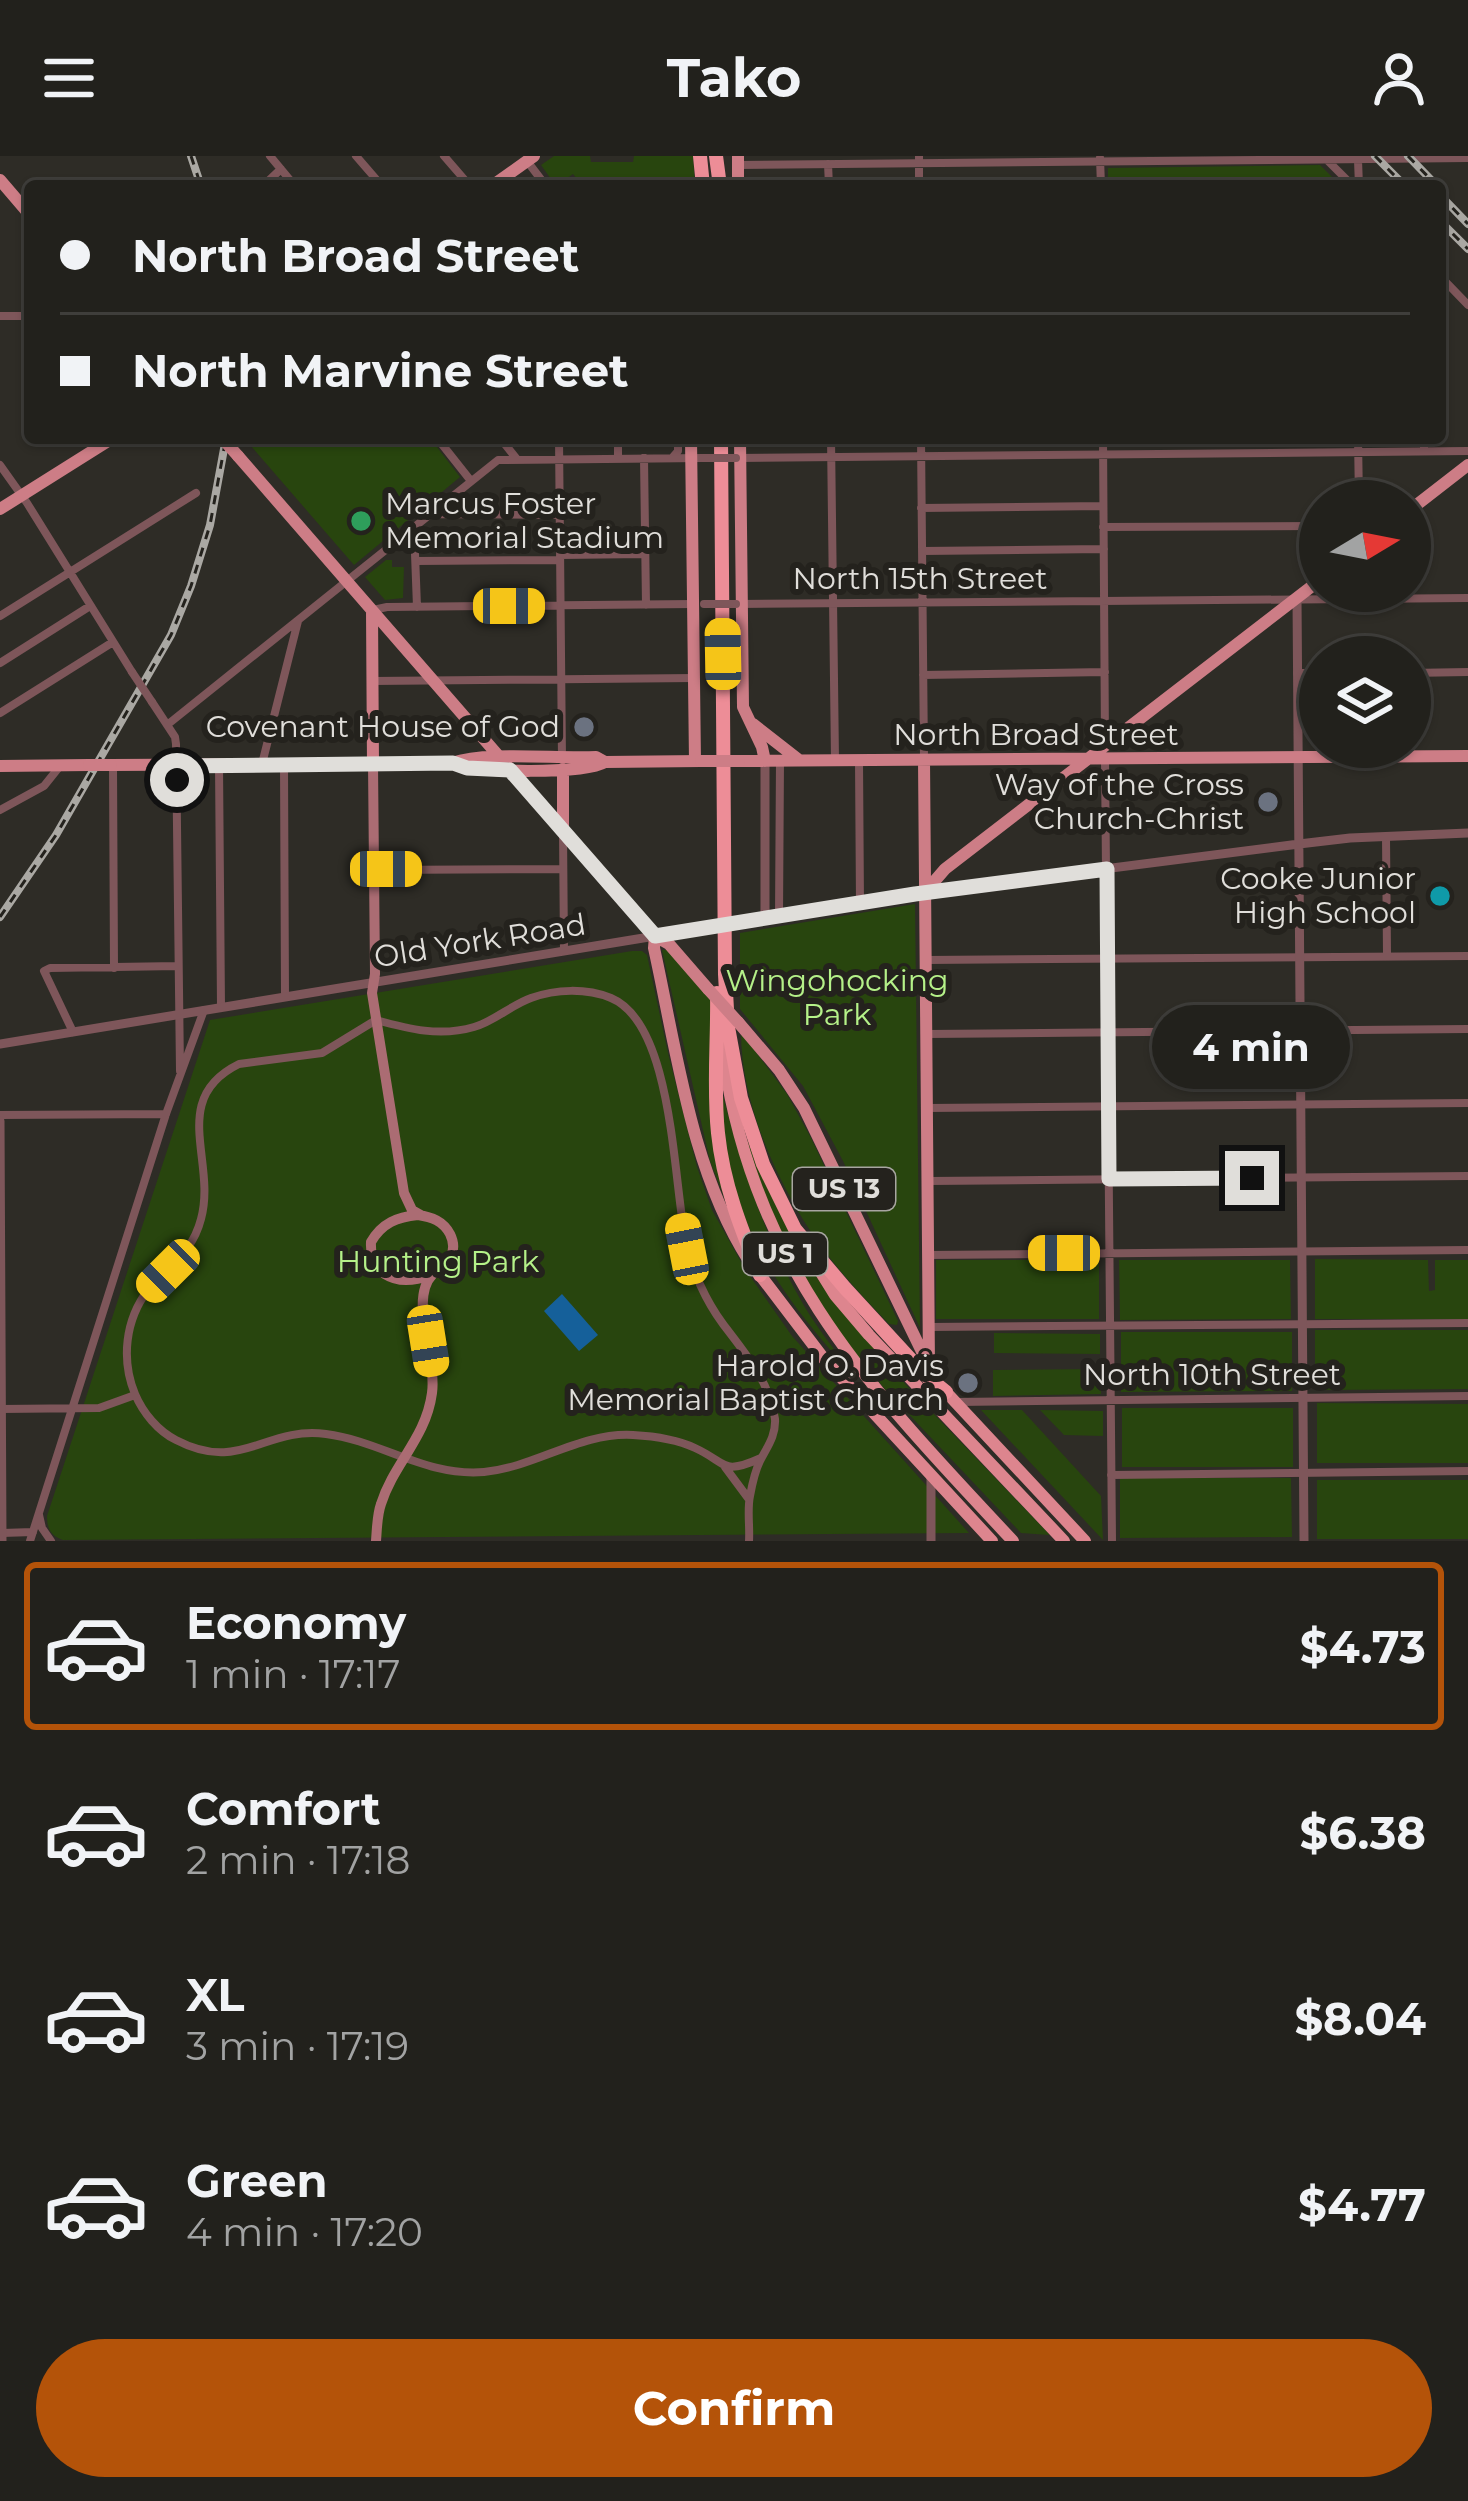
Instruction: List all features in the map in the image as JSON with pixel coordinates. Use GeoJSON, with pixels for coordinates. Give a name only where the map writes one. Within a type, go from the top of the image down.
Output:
{"type":"FeatureCollection","features":[{"type":"Feature","properties":{"kind":"highway","name":"US 1"},"geometry":{"type":"LineString","coordinates":[[716,444],[713,995],[720,1147],[732,1203],[760,1275],[807,1340],[992,1541]]}},
{"type":"Feature","properties":{"kind":"highway","name":"US 1"},"geometry":{"type":"LineString","coordinates":[[716,444],[725,974],[736,1076],[755,1142],[795,1229],[835,1295],[1064,1541]]}},
{"type":"Feature","properties":{"kind":"highway","name":"US 1"},"geometry":{"type":"LineString","coordinates":[[713,995],[738,1130],[753,1180],[809,1298],[838,1342],[924,1446],[1013,1541]]}},
{"type":"Feature","properties":{"kind":"highway","name":"US 1"},"geometry":{"type":"LineString","coordinates":[[795,1229],[877,1323],[1085,1541]]}},
{"type":"Feature","properties":{"kind":"highway"},"geometry":{"type":"LineString","coordinates":[[859,1397],[924,1446]]}},
{"type":"Feature","properties":{"kind":"main road"},"geometry":{"type":"LineString","coordinates":[[501,180],[531,159]]}},
{"type":"Feature","properties":{"kind":"main road"},"geometry":{"type":"LineString","coordinates":[[0,179],[24,208]]}},
{"type":"Feature","properties":{"kind":"main road"},"geometry":{"type":"LineString","coordinates":[[0,509],[103,444]]}},
{"type":"Feature","properties":{"kind":"main road","name":"US 13"},"geometry":{"type":"LineString","coordinates":[[227,444],[655,936],[669,944],[779,1070],[804,1108],[929,1367],[951,1397]]}},
{"type":"Feature","properties":{"kind":"main road"},"geometry":{"type":"LineString","coordinates":[[693,444],[698,458],[699,604],[694,678],[698,761]]}},
{"type":"Feature","properties":{"kind":"main road"},"geometry":{"type":"LineString","coordinates":[[739,444],[744,713],[770,766]]}},
{"type":"Feature","properties":{"kind":"main road"},"geometry":{"type":"LineString","coordinates":[[1431,494],[1468,465]]}},
{"type":"Feature","properties":{"kind":"main road"},"geometry":{"type":"LineString","coordinates":[[925,892],[945,869],[1089,758],[1105,753],[1298,598]]}},
{"type":"Feature","properties":{"kind":"main road"},"geometry":{"type":"LineString","coordinates":[[372,610],[372,993],[404,1193],[402,1211],[380,1229],[370,1249],[386,1276],[411,1284],[422,1300]]}},
{"type":"Feature","properties":{"kind":"main road"},"geometry":{"type":"LineString","coordinates":[[744,713],[800,761]]}},
{"type":"Feature","properties":{"kind":"main road","name":"North Broad Street"},"geometry":{"type":"LineString","coordinates":[[1105,753],[1468,756]]}},
{"type":"Feature","properties":{"kind":"main road","name":"North Broad Street"},"geometry":{"type":"LineString","coordinates":[[0,766],[453,763],[500,757],[595,768],[605,762],[739,761],[770,766],[835,760],[1089,758]]}},
{"type":"Feature","properties":{"kind":"main road"},"geometry":{"type":"LineString","coordinates":[[924,760],[929,1367]]}},
{"type":"Feature","properties":{"kind":"main road","name":"North Broad Street"},"geometry":{"type":"LineString","coordinates":[[453,763],[510,770],[562,764]]}},
{"type":"Feature","properties":{"kind":"main road"},"geometry":{"type":"LineString","coordinates":[[562,764],[563,830]]}},
{"type":"Feature","properties":{"kind":"main road"},"geometry":{"type":"LineString","coordinates":[[655,936],[700,1150],[728,1222],[760,1275]]}},
{"type":"Feature","properties":{"kind":"main road"},"geometry":{"type":"LineString","coordinates":[[376,1541],[380,1507],[423,1429],[434,1377],[422,1300],[426,1281],[451,1256],[453,1242],[439,1221],[412,1210],[404,1193]]}},
{"type":"Feature","properties":{"kind":"main road"},"geometry":{"type":"LineString","coordinates":[[393,1220],[422,1215]]}},
{"type":"Feature","properties":{"kind":"main road"},"geometry":{"type":"LineString","coordinates":[[400,1280],[433,1274]]}},
{"type":"Feature","properties":{"kind":"street"},"geometry":{"type":"LineString","coordinates":[[270,156],[290,180]]}},
{"type":"Feature","properties":{"kind":"street"},"geometry":{"type":"LineString","coordinates":[[356,156],[377,180]]}},
{"type":"Feature","properties":{"kind":"street"},"geometry":{"type":"LineString","coordinates":[[444,156],[465,180]]}},
{"type":"Feature","properties":{"kind":"street"},"geometry":{"type":"LineString","coordinates":[[1325,158],[1349,180]]}},
{"type":"Feature","properties":{"kind":"street"},"geometry":{"type":"LineString","coordinates":[[738,160],[829,164],[1468,158]]}},
{"type":"Feature","properties":{"kind":"street"},"geometry":{"type":"LineString","coordinates":[[1356,180],[1358,160]]}},
{"type":"Feature","properties":{"kind":"street"},"geometry":{"type":"LineString","coordinates":[[829,164],[829,180]]}},
{"type":"Feature","properties":{"kind":"street"},"geometry":{"type":"LineString","coordinates":[[269,180],[280,170]]}},
{"type":"Feature","properties":{"kind":"street"},"geometry":{"type":"LineString","coordinates":[[1446,282],[1468,305]]}},
{"type":"Feature","properties":{"kind":"street"},"geometry":{"type":"LineString","coordinates":[[442,444],[471,481]]}},
{"type":"Feature","properties":{"kind":"street"},"geometry":{"type":"LineString","coordinates":[[504,444],[516,460]]}},
{"type":"Feature","properties":{"kind":"street"},"geometry":{"type":"LineString","coordinates":[[559,444],[562,764]]}},
{"type":"Feature","properties":{"kind":"street"},"geometry":{"type":"LineString","coordinates":[[618,444],[618,458]]}},
{"type":"Feature","properties":{"kind":"street"},"geometry":{"type":"LineString","coordinates":[[672,458],[678,444]]}},
{"type":"Feature","properties":{"kind":"street"},"geometry":{"type":"LineString","coordinates":[[831,444],[835,760]]}},
{"type":"Feature","properties":{"kind":"street"},"geometry":{"type":"LineString","coordinates":[[921,444],[924,760]]}},
{"type":"Feature","properties":{"kind":"street"},"geometry":{"type":"LineString","coordinates":[[1102,444],[1112,1541]]}},
{"type":"Feature","properties":{"kind":"street"},"geometry":{"type":"LineString","coordinates":[[1358,444],[1359,480]]}},
{"type":"Feature","properties":{"kind":"street"},"geometry":{"type":"LineString","coordinates":[[1424,444],[1424,451]]}},
{"type":"Feature","properties":{"kind":"street"},"geometry":{"type":"LineString","coordinates":[[167,724],[498,460],[1468,451]]}},
{"type":"Feature","properties":{"kind":"street"},"geometry":{"type":"LineString","coordinates":[[644,458],[646,605]]}},
{"type":"Feature","properties":{"kind":"street"},"geometry":{"type":"LineString","coordinates":[[0,465],[175,736],[179,1078]]}},
{"type":"Feature","properties":{"kind":"street"},"geometry":{"type":"LineString","coordinates":[[0,616],[196,493]]}},
{"type":"Feature","properties":{"kind":"street"},"geometry":{"type":"LineString","coordinates":[[921,508],[1103,506]]}},
{"type":"Feature","properties":{"kind":"street"},"geometry":{"type":"LineString","coordinates":[[429,514],[560,515]]}},
{"type":"Feature","properties":{"kind":"street"},"geometry":{"type":"LineString","coordinates":[[1103,527],[1299,526]]}},
{"type":"Feature","properties":{"kind":"street"},"geometry":{"type":"LineString","coordinates":[[414,527],[416,607]]}},
{"type":"Feature","properties":{"kind":"street"},"geometry":{"type":"LineString","coordinates":[[922,551],[1104,549]]}},
{"type":"Feature","properties":{"kind":"street"},"geometry":{"type":"LineString","coordinates":[[416,561],[645,554]]}},
{"type":"Feature","properties":{"kind":"street"},"geometry":{"type":"LineString","coordinates":[[1298,598],[1304,1541]]}},
{"type":"Feature","properties":{"kind":"street","name":"North 15th Street"},"geometry":{"type":"LineString","coordinates":[[372,610],[1468,598]]}},
{"type":"Feature","properties":{"kind":"street"},"geometry":{"type":"LineString","coordinates":[[0,663],[91,606]]}},
{"type":"Feature","properties":{"kind":"street"},"geometry":{"type":"LineString","coordinates":[[262,765],[299,619]]}},
{"type":"Feature","properties":{"kind":"street"},"geometry":{"type":"LineString","coordinates":[[0,713],[113,642]]}},
{"type":"Feature","properties":{"kind":"street"},"geometry":{"type":"LineString","coordinates":[[922,675],[1105,672]]}},
{"type":"Feature","properties":{"kind":"street"},"geometry":{"type":"LineString","coordinates":[[1431,673],[1468,672]]}},
{"type":"Feature","properties":{"kind":"street"},"geometry":{"type":"LineString","coordinates":[[373,681],[694,678]]}},
{"type":"Feature","properties":{"kind":"street"},"geometry":{"type":"LineString","coordinates":[[859,760],[860,903]]}},
{"type":"Feature","properties":{"kind":"street"},"geometry":{"type":"LineString","coordinates":[[112,765],[114,968]]}},
{"type":"Feature","properties":{"kind":"street"},"geometry":{"type":"LineString","coordinates":[[284,765],[285,997]]}},
{"type":"Feature","properties":{"kind":"street"},"geometry":{"type":"LineString","coordinates":[[0,810],[44,786],[60,766]]}},
{"type":"Feature","properties":{"kind":"street"},"geometry":{"type":"LineString","coordinates":[[219,766],[221,1007]]}},
{"type":"Feature","properties":{"kind":"street"},"geometry":{"type":"LineString","coordinates":[[770,766],[779,800]]}},
{"type":"Feature","properties":{"kind":"street"},"geometry":{"type":"LineString","coordinates":[[770,766],[779,800],[779,916]]}},
{"type":"Feature","properties":{"kind":"street"},"geometry":{"type":"LineString","coordinates":[[765,918],[770,766]]}},
{"type":"Feature","properties":{"kind":"street"},"geometry":{"type":"LineString","coordinates":[[563,830],[564,951]]}},
{"type":"Feature","properties":{"kind":"street","name":"Old York Road"},"geometry":{"type":"LineString","coordinates":[[0,1043],[925,892],[1299,844],[1468,833]]}},
{"type":"Feature","properties":{"kind":"street"},"geometry":{"type":"LineString","coordinates":[[1386,837],[1387,956]]}},
{"type":"Feature","properties":{"kind":"street"},"geometry":{"type":"LineString","coordinates":[[374,870],[563,868]]}},
{"type":"Feature","properties":{"kind":"street"},"geometry":{"type":"LineString","coordinates":[[926,960],[1468,956]]}},
{"type":"Feature","properties":{"kind":"street"},"geometry":{"type":"LineString","coordinates":[[73,1032],[44,971],[178,966]]}},
{"type":"Feature","properties":{"kind":"street"},"geometry":{"type":"LineString","coordinates":[[749,1499],[725,1467],[694,1447],[638,1435],[594,1437],[490,1471],[445,1471],[325,1434],[284,1436],[230,1454],[194,1449],[166,1435],[135,1395],[126,1347],[132,1317],[147,1292],[186,1252],[198,1232],[206,1180],[197,1119],[210,1088],[239,1064],[322,1053],[376,1020],[442,1033],[475,1027],[530,998],[560,991],[614,999],[629,1011],[647,1039],[665,1088],[678,1203],[694,1270],[720,1320],[765,1386],[773,1408],[776,1426],[749,1499],[749,1541]]}},
{"type":"Feature","properties":{"kind":"street"},"geometry":{"type":"LineString","coordinates":[[166,1114],[0,1118],[2,1537],[31,1536],[166,1114],[204,1010]]}},
{"type":"Feature","properties":{"kind":"street"},"geometry":{"type":"LineString","coordinates":[[927,1034],[1468,1029]]}},
{"type":"Feature","properties":{"kind":"street"},"geometry":{"type":"LineString","coordinates":[[927,1108],[1468,1103]]}},
{"type":"Feature","properties":{"kind":"street"},"geometry":{"type":"LineString","coordinates":[[927,1181],[1468,1176]]}},
{"type":"Feature","properties":{"kind":"street"},"geometry":{"type":"LineString","coordinates":[[928,1255],[1468,1250]]}},
{"type":"Feature","properties":{"kind":"street"},"geometry":{"type":"LineString","coordinates":[[929,1328],[1468,1324]]}},
{"type":"Feature","properties":{"kind":"street"},"geometry":{"type":"LineString","coordinates":[[0,1409],[110,1406],[135,1395]]}},
{"type":"Feature","properties":{"kind":"street","name":"North 10th Street"},"geometry":{"type":"LineString","coordinates":[[951,1397],[1468,1396]]}},
{"type":"Feature","properties":{"kind":"street"},"geometry":{"type":"LineString","coordinates":[[725,1467],[761,1459]]}},
{"type":"Feature","properties":{"kind":"street"},"geometry":{"type":"LineString","coordinates":[[1111,1475],[1468,1471]]}},
{"type":"Feature","properties":{"kind":"street"},"geometry":{"type":"LineString","coordinates":[[931,1475],[931,1541]]}},
{"type":"Feature","properties":{"kind":"street"},"geometry":{"type":"LineString","coordinates":[[38,1513],[51,1541]]}},
{"type":"Feature","properties":{"kind":"green space"},"geometry":{"type":"Polygon","coordinates":[[[554,156],[633,162],[634,156],[693,156],[695,180],[578,180],[573,174],[552,180],[541,165],[554,156]]]}},
{"type":"Feature","properties":{"kind":"green space"},"geometry":{"type":"Polygon","coordinates":[[[1320,165],[1335,180],[1108,180],[1108,168],[1320,165]]]}},
{"type":"Feature","properties":{"kind":"green space","name":"Marcus Foster Memorial Stadium"},"geometry":{"type":"Polygon","coordinates":[[[249,444],[435,444],[460,477],[354,565],[249,444]]]}},
{"type":"Feature","properties":{"kind":"green space"},"geometry":{"type":"Polygon","coordinates":[[[392,560],[392,567],[404,567],[403,598],[385,600],[365,577],[392,560]]]}},
{"type":"Feature","properties":{"kind":"green space","name":"Wingohocking Park"},"geometry":{"type":"Polygon","coordinates":[[[915,904],[920,1328],[803,1086],[740,1009],[740,933],[915,904]]]}},
{"type":"Feature","properties":{"kind":"green space"},"geometry":{"type":"Polygon","coordinates":[[[662,950],[669,950],[711,1000],[728,1207],[710,1161],[662,950]]]}},
{"type":"Feature","properties":{"kind":"green space","name":"Hunting Park"},"geometry":{"type":"Polygon","coordinates":[[[632,951],[647,955],[697,1167],[712,1210],[745,1269],[792,1336],[969,1533],[63,1540],[53,1534],[47,1516],[210,1020],[632,951]]]}},
{"type":"Feature","properties":{"kind":"green space"},"geometry":{"type":"Polygon","coordinates":[[[741,1032],[787,1094],[811,1138],[897,1325],[889,1324],[838,1268],[784,1186],[753,1111],[741,1032]]]}},
{"type":"Feature","properties":{"kind":"green space"},"geometry":{"type":"Polygon","coordinates":[[[722,1092],[746,1174],[777,1253],[808,1313],[852,1374],[798,1310],[758,1246],[732,1175],[722,1092]]]}},
{"type":"Feature","properties":{"kind":"green space"},"geometry":{"type":"Polygon","coordinates":[[[746,1138],[803,1255],[830,1298],[1050,1535],[1021,1533],[884,1388],[837,1331],[765,1200],[746,1138]]]}},
{"type":"Feature","properties":{"kind":"green space"},"geometry":{"type":"Polygon","coordinates":[[[1315,1259],[1428,1260],[1429,1291],[1435,1290],[1435,1260],[1468,1260],[1468,1319],[1315,1319],[1315,1259]]]}},
{"type":"Feature","properties":{"kind":"green space"},"geometry":{"type":"Polygon","coordinates":[[[936,1260],[1099,1260],[1099,1319],[936,1319],[936,1260]]]}},
{"type":"Feature","properties":{"kind":"green space"},"geometry":{"type":"Polygon","coordinates":[[[1119,1260],[1290,1260],[1291,1319],[1120,1320],[1119,1260]]]}},
{"type":"Feature","properties":{"kind":"green space"},"geometry":{"type":"Polygon","coordinates":[[[1315,1330],[1468,1330],[1468,1389],[1315,1390],[1315,1330]]]}},
{"type":"Feature","properties":{"kind":"green space"},"geometry":{"type":"Polygon","coordinates":[[[1121,1332],[1292,1332],[1292,1391],[1121,1392],[1121,1332]]]}},
{"type":"Feature","properties":{"kind":"green space"},"geometry":{"type":"Polygon","coordinates":[[[994,1333],[1100,1334],[1100,1354],[994,1353],[994,1333]]]}},
{"type":"Feature","properties":{"kind":"green space"},"geometry":{"type":"Polygon","coordinates":[[[1100,1369],[1101,1394],[993,1396],[993,1370],[1100,1369]]]}},
{"type":"Feature","properties":{"kind":"green space"},"geometry":{"type":"Polygon","coordinates":[[[1317,1403],[1468,1404],[1468,1463],[1317,1463],[1317,1403]]]}},
{"type":"Feature","properties":{"kind":"green space"},"geometry":{"type":"Polygon","coordinates":[[[1122,1408],[1293,1408],[1293,1467],[1122,1467],[1122,1408]]]}},
{"type":"Feature","properties":{"kind":"green space"},"geometry":{"type":"Polygon","coordinates":[[[981,1410],[1022,1410],[1101,1496],[1103,1540],[981,1410]]]}},
{"type":"Feature","properties":{"kind":"green space"},"geometry":{"type":"Polygon","coordinates":[[[1040,1410],[1103,1411],[1103,1436],[1064,1435],[1040,1410]]]}},
{"type":"Feature","properties":{"kind":"green space"},"geometry":{"type":"Polygon","coordinates":[[[1120,1478],[1291,1478],[1292,1537],[1120,1538],[1120,1478]]]}},
{"type":"Feature","properties":{"kind":"green space"},"geometry":{"type":"Polygon","coordinates":[[[1317,1480],[1468,1480],[1468,1539],[1317,1539],[1317,1480]]]}},
{"type":"Feature","properties":{"kind":"water"},"geometry":{"type":"Polygon","coordinates":[[[562,1294],[598,1335],[579,1351],[544,1311],[562,1294]]]}},
{"type":"Feature","properties":{"kind":"railway"},"geometry":{"type":"LineString","coordinates":[[191,156],[199,180]]}},
{"type":"Feature","properties":{"kind":"railway"},"geometry":{"type":"LineString","coordinates":[[1375,156],[1399,180]]}},
{"type":"Feature","properties":{"kind":"railway"},"geometry":{"type":"LineString","coordinates":[[1408,156],[1431,180]]}},
{"type":"Feature","properties":{"kind":"railway"},"geometry":{"type":"LineString","coordinates":[[1446,201],[1468,224]]}},
{"type":"Feature","properties":{"kind":"railway"},"geometry":{"type":"LineString","coordinates":[[1446,227],[1468,249]]}},
{"type":"Feature","properties":{"kind":"railway"},"geometry":{"type":"LineString","coordinates":[[0,917],[56,835],[171,635],[210,525],[225,444]]}},
{"type":"Feature","properties":{"kind":"place","name":"Marcus Foster Memorial Stadium"},"geometry":{"type":"Point","coordinates":[361,521]}},
{"type":"Feature","properties":{"kind":"place","name":"Covenant House of God"},"geometry":{"type":"Point","coordinates":[584,727]}},
{"type":"Feature","properties":{"kind":"place","name":"Way of the Cross Church-Christ"},"geometry":{"type":"Point","coordinates":[1268,802]}},
{"type":"Feature","properties":{"kind":"place","name":"Cooke Junior High School"},"geometry":{"type":"Point","coordinates":[1440,896]}},
{"type":"Feature","properties":{"kind":"place","name":"Harold O. Davis Memorial Baptist Church"},"geometry":{"type":"Point","coordinates":[968,1383]}},
{"type":"Feature","properties":{"kind":"route"},"geometry":{"type":"LineString","coordinates":[[177,780],[177,766],[453,763],[510,770],[655,936],[1107,869],[1109,1179],[1252,1178]]}}]}
